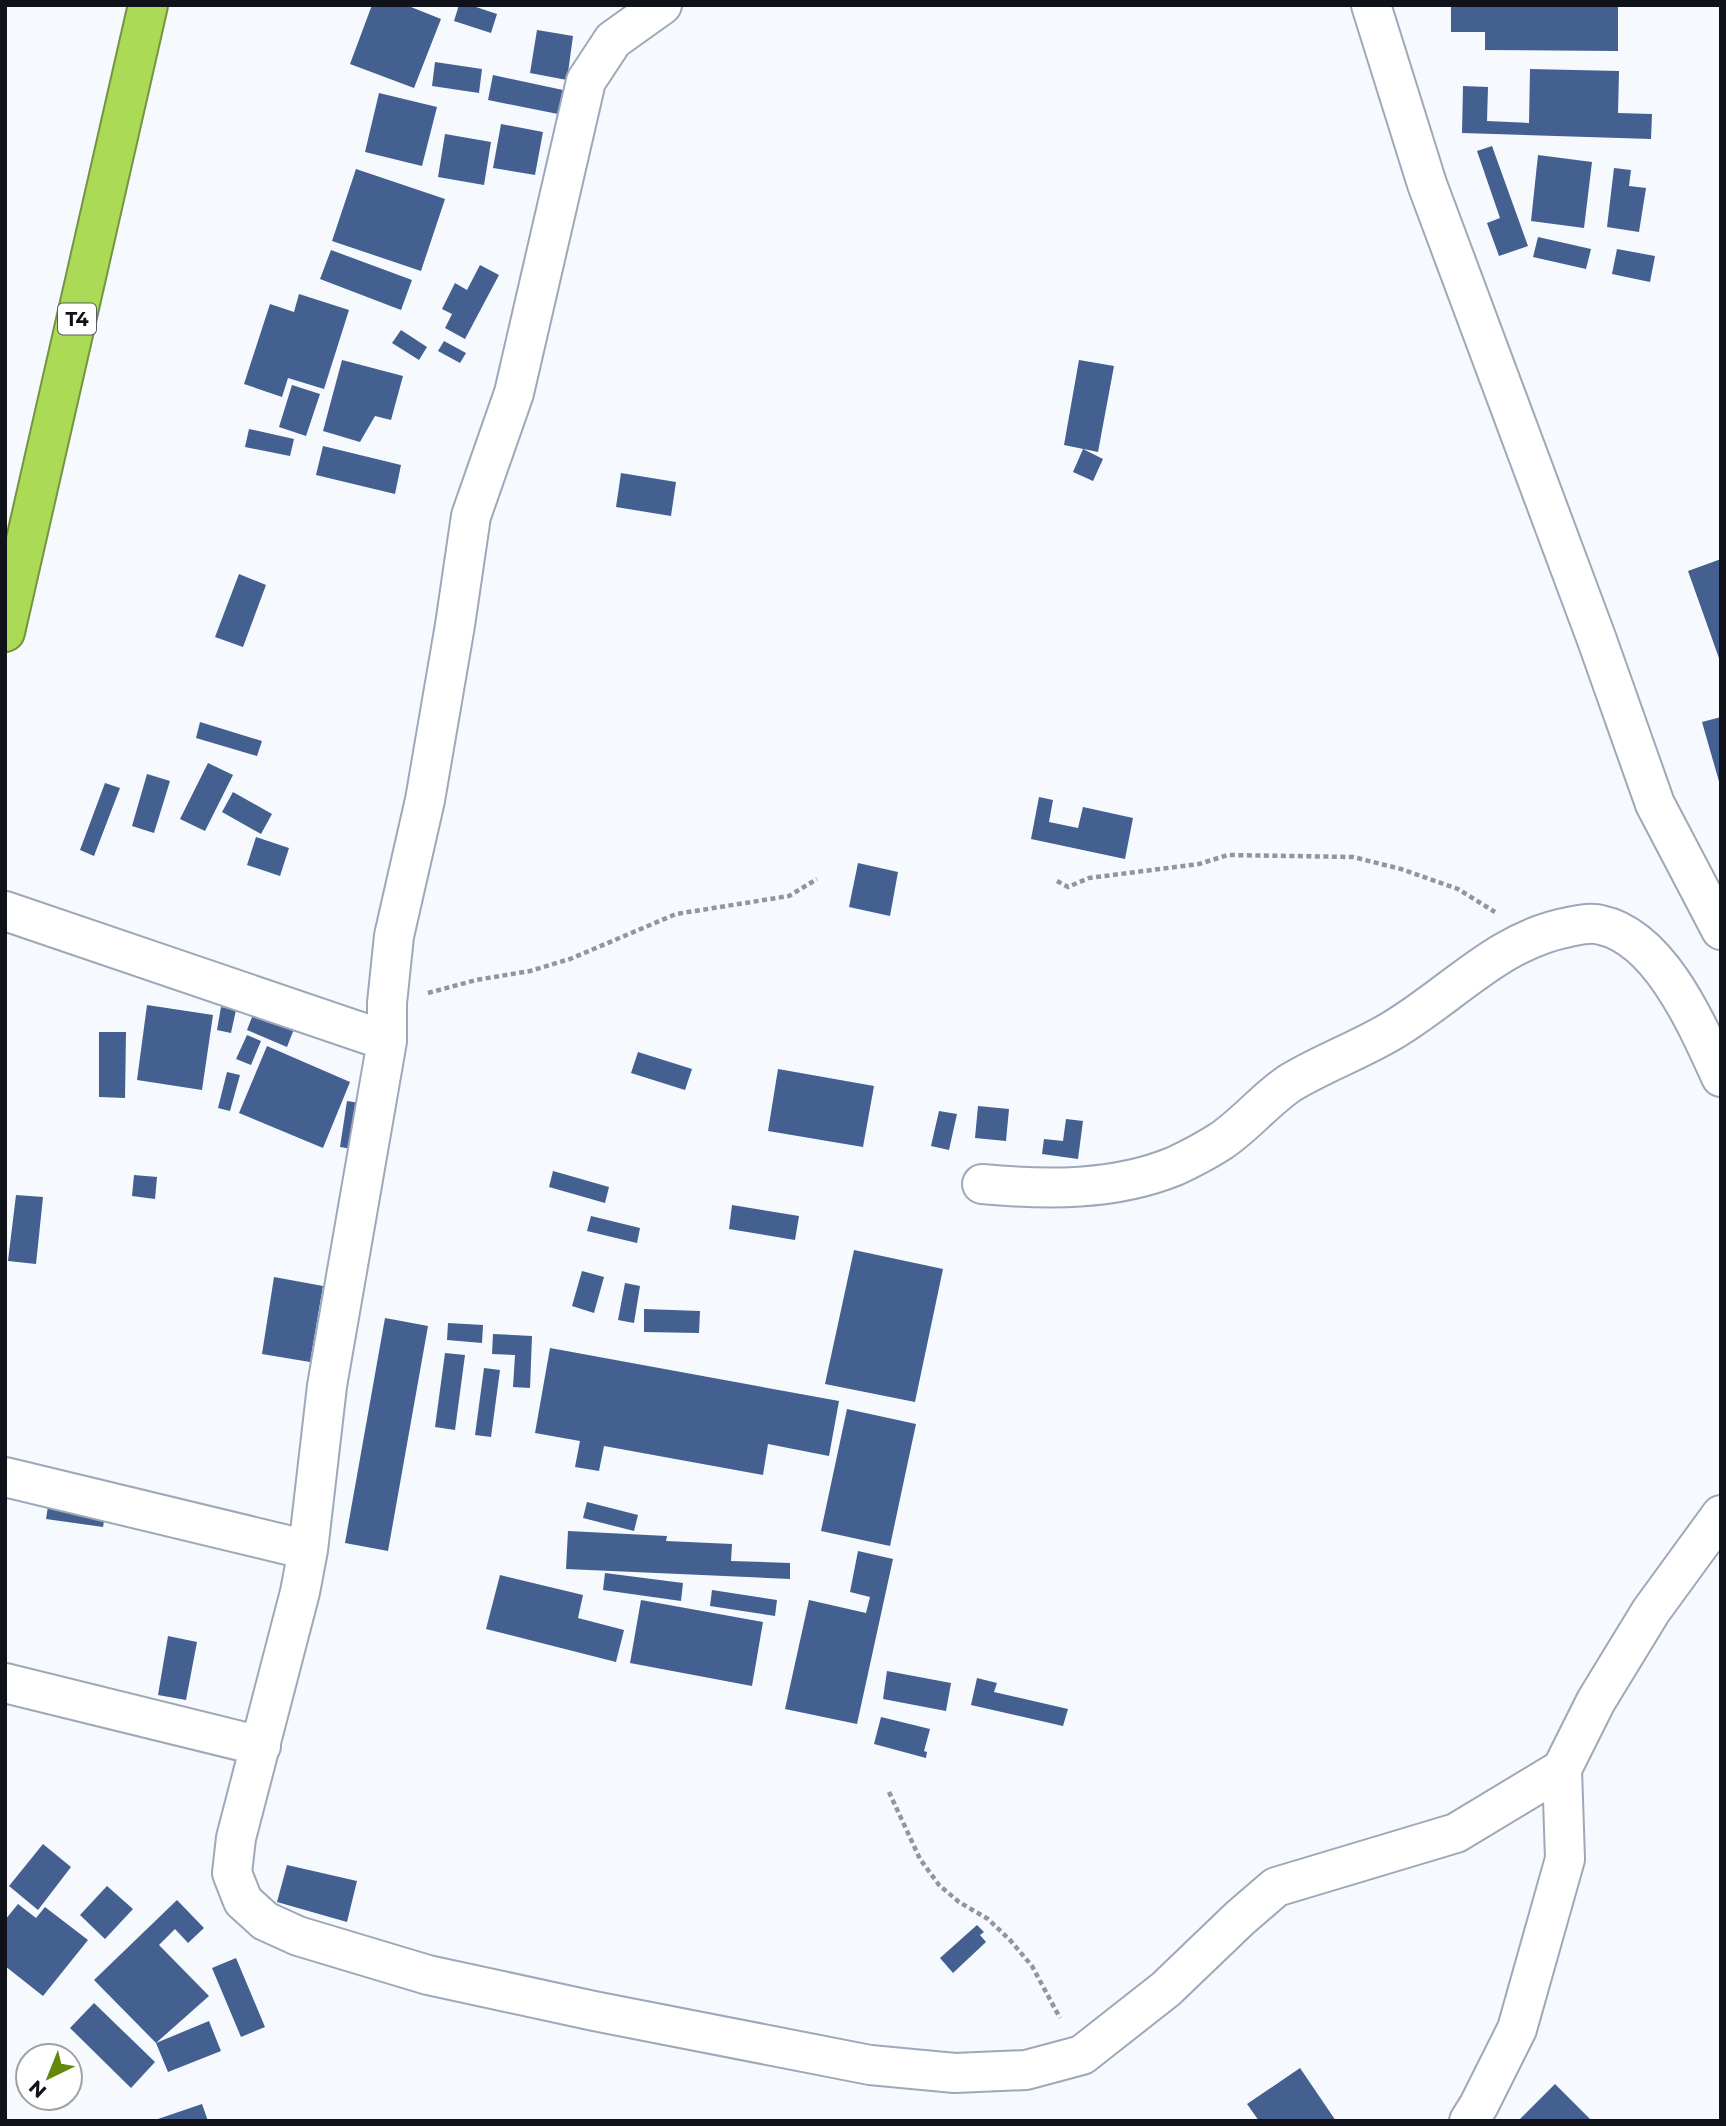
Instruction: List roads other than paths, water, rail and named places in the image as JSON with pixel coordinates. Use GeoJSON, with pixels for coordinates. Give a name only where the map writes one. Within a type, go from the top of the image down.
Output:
{"type":"FeatureCollection","features":[{"type":"Feature","properties":{"kind":"highway","name":"T4"},"geometry":{"type":"LineString","coordinates":[[5,632],[148,5]]}},
{"type":"Feature","properties":{"kind":"street"},"geometry":{"type":"LineString","coordinates":[[662,5],[613,40],[586,81],[514,393],[471,516],[425,800],[394,936],[387,1003],[387,1041],[327,1386],[308,1550],[300,1592],[236,1838],[232,1873],[243,1901],[265,1921],[298,1936],[428,1975],[594,2011],[870,2066],[955,2073],[1026,2070],[1082,2055],[1166,1989],[1240,1917],[1276,1887],[1456,1833],[1562,1769]]}},
{"type":"Feature","properties":{"kind":"street"},"geometry":{"type":"LineString","coordinates":[[1371,5],[1427,184],[1597,640],[1655,804],[1721,930]]}},
{"type":"Feature","properties":{"kind":"street"},"geometry":{"type":"LineString","coordinates":[[5,911],[387,1041]]}},
{"type":"Feature","properties":{"kind":"street"},"geometry":{"type":"LineString","coordinates":[[982,1184],[1013,1187],[1108,1186],[1176,1165],[1222,1140],[1289,1084],[1393,1030],[1505,949],[1530,937],[1584,924],[1601,925],[1630,938],[1654,957],[1695,1020],[1721,1077]]}},
{"type":"Feature","properties":{"kind":"street"},"geometry":{"type":"LineString","coordinates":[[5,1477],[308,1550]]}},
{"type":"Feature","properties":{"kind":"street"},"geometry":{"type":"LineString","coordinates":[[1469,2121],[1517,2029],[1565,1860],[1562,1769],[1596,1701],[1651,1611],[1721,1515]]}},
{"type":"Feature","properties":{"kind":"street"},"geometry":{"type":"LineString","coordinates":[[5,1683],[261,1746]]}}]}
